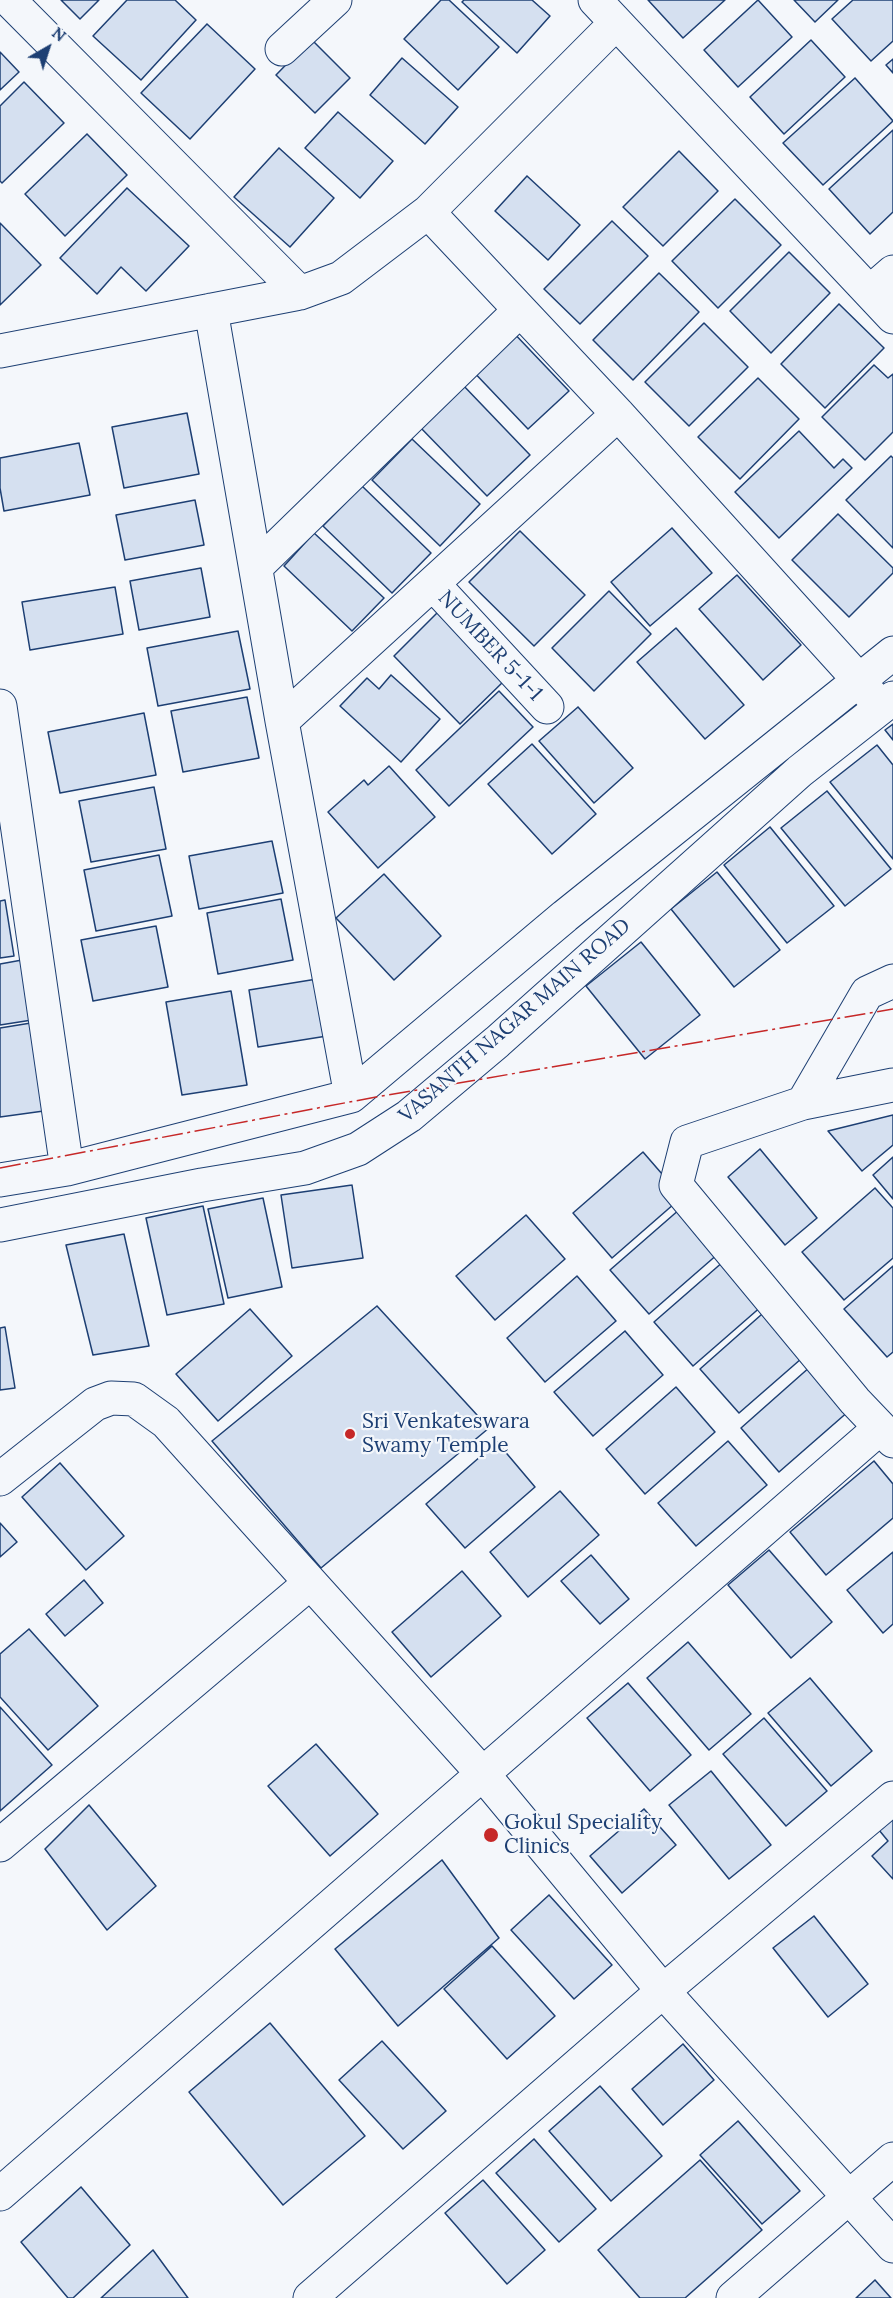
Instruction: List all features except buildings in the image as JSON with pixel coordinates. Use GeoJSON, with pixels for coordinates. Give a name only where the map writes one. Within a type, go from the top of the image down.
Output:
{"type":"FeatureCollection","features":[{"type":"Feature","properties":{"kind":"street"},"geometry":{"type":"LineString","coordinates":[[9,0],[300,293]]}},
{"type":"Feature","properties":{"kind":"street"},"geometry":{"type":"LineString","coordinates":[[282,49],[335,0]]}},
{"type":"Feature","properties":{"kind":"street"},"geometry":{"type":"LineString","coordinates":[[0,351],[300,293],[341,278],[428,212],[606,12],[882,282],[893,318]]}},
{"type":"Feature","properties":{"kind":"street"},"geometry":{"type":"LineString","coordinates":[[428,212],[618,414],[859,680],[887,703]]}},
{"type":"Feature","properties":{"kind":"street"},"geometry":{"type":"LineString","coordinates":[[211,310],[282,721],[351,1096]]}},
{"type":"Feature","properties":{"kind":"street"},"geometry":{"type":"LineString","coordinates":[[256,567],[520,310]]}},
{"type":"Feature","properties":{"kind":"street"},"geometry":{"type":"LineString","coordinates":[[282,721],[618,414]]}},
{"type":"Feature","properties":{"kind":"street","name":"NUMBER 5-1-1"},"geometry":{"type":"LineString","coordinates":[[433,584],[547,707]]}},
{"type":"Feature","properties":{"kind":"street"},"geometry":{"type":"LineString","coordinates":[[0,1180],[67,1169],[351,1096],[556,924],[893,653]]}},
{"type":"Feature","properties":{"kind":"street","name":"VASANTH NAGAR MAIN ROAD"},"geometry":{"type":"LineString","coordinates":[[0,1225],[202,1185],[305,1168],[358,1149],[409,1116],[497,1042],[800,771],[887,703]]}},
{"type":"Feature","properties":{"kind":"street"},"geometry":{"type":"LineString","coordinates":[[0,706],[67,1169]]}},
{"type":"Feature","properties":{"kind":"street"},"geometry":{"type":"LineString","coordinates":[[803,1103],[867,993],[893,981]]}},
{"type":"Feature","properties":{"kind":"street"},"geometry":{"type":"LineString","coordinates":[[0,2194],[482,1773],[686,1599],[887,1435],[855,1401],[676,1185],[687,1142],[803,1103],[893,1086]]}},
{"type":"Feature","properties":{"kind":"street"},"geometry":{"type":"LineString","coordinates":[[0,1479],[95,1404],[111,1398],[134,1399],[166,1422],[482,1773],[663,1991],[893,2246]]}},
{"type":"Feature","properties":{"kind":"street"},"geometry":{"type":"LineString","coordinates":[[0,1845],[310,1583]]}},
{"type":"Feature","properties":{"kind":"street"},"geometry":{"type":"LineString","coordinates":[[310,2298],[663,1991],[893,1798]]}},
{"type":"Feature","properties":{"kind":"street"},"geometry":{"type":"LineString","coordinates":[[734,2298],[893,2159]]}},
{"type":"Feature","properties":{"kind":"power"},"geometry":{"type":"LineString","coordinates":[[0,1168],[376,1097],[893,1009]]}},
{"type":"Feature","properties":{"kind":"place","name":"Sri Venkateswara Swamy Temple"},"geometry":{"type":"Point","coordinates":[350,1434]}},
{"type":"Feature","properties":{"kind":"place","name":"Gokul Speciality Clinics"},"geometry":{"type":"Point","coordinates":[491,1835]}}]}
